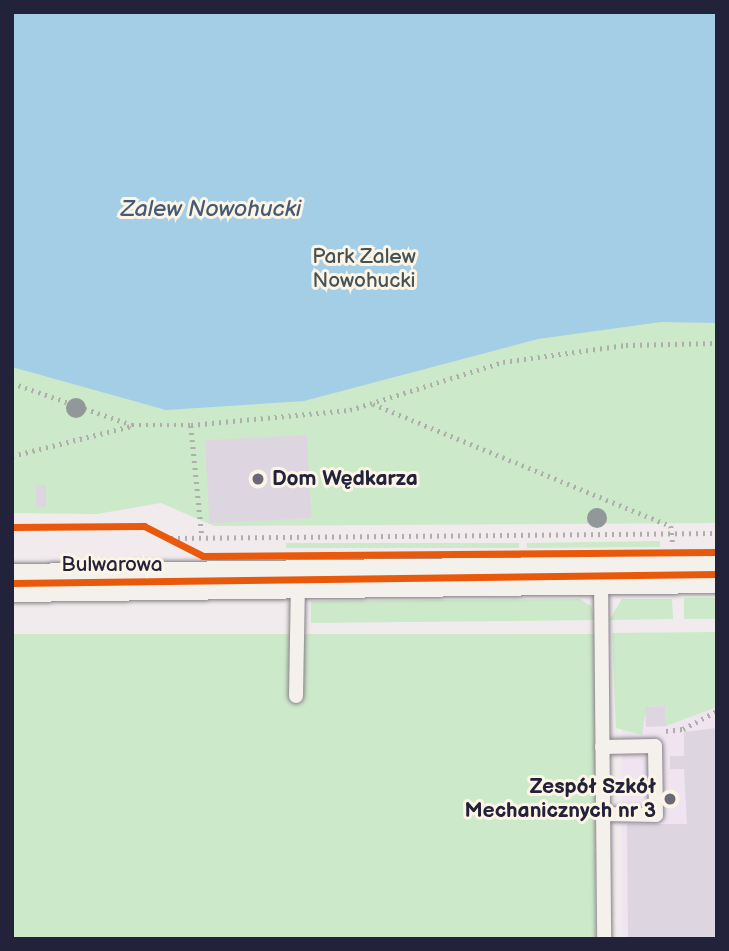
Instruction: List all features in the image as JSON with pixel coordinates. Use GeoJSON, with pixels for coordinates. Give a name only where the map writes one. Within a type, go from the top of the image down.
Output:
{"type":"FeatureCollection","features":[{"type":"Feature","properties":{"kind":"street","name":"Bulwarowa"},"geometry":{"type":"LineString","coordinates":[[12,583],[717,574]]}},
{"type":"Feature","properties":{"kind":"lane"},"geometry":{"type":"LineString","coordinates":[[601,574],[604,939]]}},
{"type":"Feature","properties":{"kind":"lane"},"geometry":{"type":"LineString","coordinates":[[296,696],[298,580]]}},
{"type":"Feature","properties":{"kind":"lane"},"geometry":{"type":"LineString","coordinates":[[602,747],[655,746],[656,814],[603,814]]}},
{"type":"Feature","properties":{"kind":"path"},"geometry":{"type":"LineString","coordinates":[[12,456],[132,425],[191,425],[372,404],[503,362],[626,345],[717,343]]}},
{"type":"Feature","properties":{"kind":"path"},"geometry":{"type":"LineString","coordinates":[[12,383],[132,425]]}},
{"type":"Feature","properties":{"kind":"path"},"geometry":{"type":"LineString","coordinates":[[372,404],[671,526],[673,547]]}},
{"type":"Feature","properties":{"kind":"path"},"geometry":{"type":"LineString","coordinates":[[191,425],[202,536]]}},
{"type":"Feature","properties":{"kind":"path"},"geometry":{"type":"LineString","coordinates":[[171,538],[717,533]]}},
{"type":"Feature","properties":{"kind":"path"},"geometry":{"type":"LineString","coordinates":[[171,538],[192,550]]}},
{"type":"Feature","properties":{"kind":"path"},"geometry":{"type":"LineString","coordinates":[[660,552],[684,552]]}},
{"type":"Feature","properties":{"kind":"path"},"geometry":{"type":"LineString","coordinates":[[671,730],[717,711]]}},
{"type":"Feature","properties":{"kind":"shaded area","name":"Zespół Szkół Mechanicznych nr 3"},"geometry":{"type":"Polygon","coordinates":[[[622,659],[717,659],[717,939],[622,939],[622,659]]]}},
{"type":"Feature","properties":{"kind":"green space","name":"Zalew Nowohucki"},"geometry":{"type":"Polygon","coordinates":[[[12,12],[717,12],[717,523],[214,526],[161,503],[97,514],[12,513],[12,12]]]}},
{"type":"Feature","properties":{"kind":"green space"},"geometry":{"type":"Polygon","coordinates":[[[660,541],[660,547],[527,548],[527,543],[660,541]]]}},
{"type":"Feature","properties":{"kind":"green space"},"geometry":{"type":"Polygon","coordinates":[[[286,543],[519,543],[519,548],[286,548],[286,543]]]}},
{"type":"Feature","properties":{"kind":"green space"},"geometry":{"type":"Polygon","coordinates":[[[684,598],[717,598],[717,619],[684,619],[684,598]]]}},
{"type":"Feature","properties":{"kind":"green space"},"geometry":{"type":"Polygon","coordinates":[[[580,599],[591,606],[595,620],[311,623],[311,601],[580,599]]]}},
{"type":"Feature","properties":{"kind":"green space"},"geometry":{"type":"Polygon","coordinates":[[[622,599],[672,599],[673,619],[609,620],[622,599]]]}},
{"type":"Feature","properties":{"kind":"green space"},"geometry":{"type":"Polygon","coordinates":[[[717,632],[717,707],[666,726],[665,706],[646,707],[642,735],[616,728],[612,633],[717,632]]]}},
{"type":"Feature","properties":{"kind":"green space"},"geometry":{"type":"Polygon","coordinates":[[[12,634],[595,634],[595,939],[12,939],[12,634]]]}},
{"type":"Feature","properties":{"kind":"water","name":"Zalew Nowohucki"},"geometry":{"type":"Polygon","coordinates":[[[12,12],[717,12],[717,323],[661,322],[538,339],[304,401],[166,410],[12,367],[12,12]]]}},
{"type":"Feature","properties":{"kind":"building","name":"Dom Wędkarza"},"geometry":{"type":"Polygon","coordinates":[[[307,435],[311,518],[209,523],[205,440],[307,435]]]}},
{"type":"Feature","properties":{"kind":"building"},"geometry":{"type":"Polygon","coordinates":[[[36,485],[46,485],[46,507],[36,507],[36,485]]]}},
{"type":"Feature","properties":{"kind":"building"},"geometry":{"type":"Polygon","coordinates":[[[665,706],[666,726],[646,727],[645,707],[665,706]]]}},
{"type":"Feature","properties":{"kind":"building"},"geometry":{"type":"Polygon","coordinates":[[[717,728],[717,939],[628,939],[627,824],[687,824],[684,769],[670,769],[670,756],[684,756],[684,732],[717,728]]]}},
{"type":"Feature","properties":{"kind":"cycle path"},"geometry":{"type":"LineString","coordinates":[[12,527],[144,526],[203,556],[717,552]]}},
{"type":"Feature","properties":{"kind":"cycle path"},"geometry":{"type":"LineString","coordinates":[[12,583],[717,574]]}},
{"type":"Feature","properties":{"kind":"place","name":"Dom Wędkarza"},"geometry":{"type":"Point","coordinates":[258,479]}},
{"type":"Feature","properties":{"kind":"place","name":"Zespół Szkół Mechanicznych nr 3"},"geometry":{"type":"Point","coordinates":[670,799]}},
{"type":"Feature","properties":{"kind":"park label","name":"Park Zalew Nowohucki"},"geometry":{"type":"Point","coordinates":[364,269]}}]}
